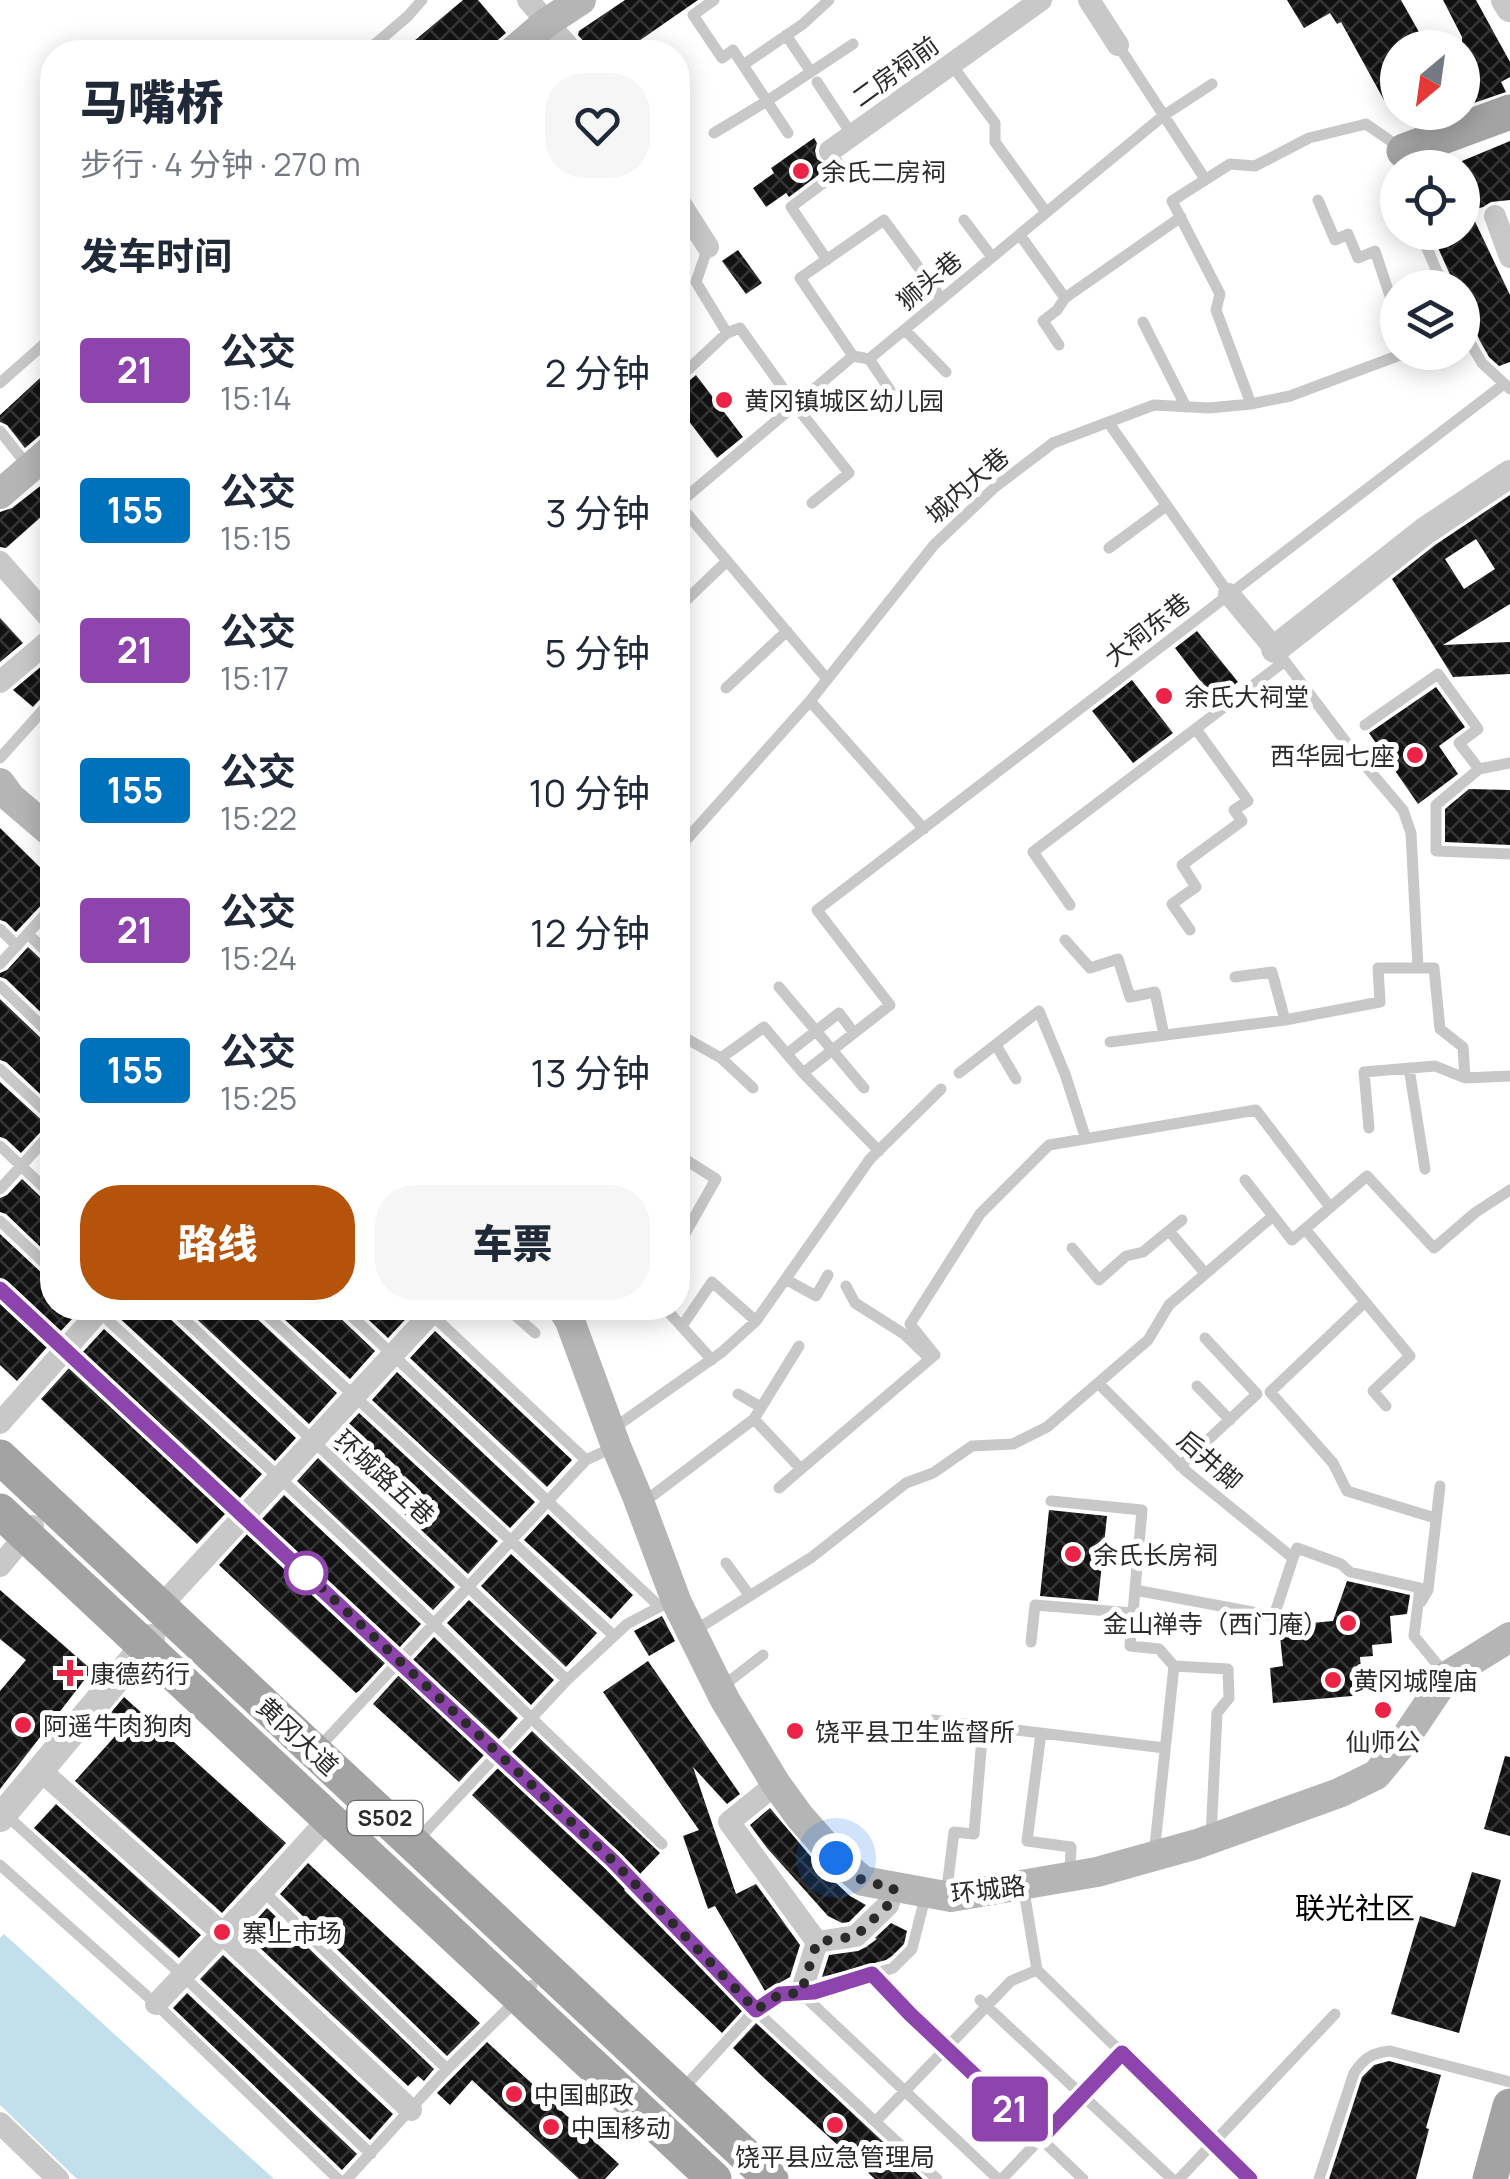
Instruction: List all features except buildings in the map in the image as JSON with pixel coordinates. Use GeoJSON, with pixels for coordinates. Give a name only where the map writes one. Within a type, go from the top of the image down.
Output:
{"type":"FeatureCollection","features":[{"type":"Feature","properties":{"kind":"main road"},"geometry":{"type":"LineString","coordinates":[[520,40],[537,12],[581,0]]}},
{"type":"Feature","properties":{"kind":"main road"},"geometry":{"type":"LineString","coordinates":[[1424,150],[1510,112]]}},
{"type":"Feature","properties":{"kind":"main road"},"geometry":{"type":"LineString","coordinates":[[0,494],[40,460]]}},
{"type":"Feature","properties":{"kind":"main road"},"geometry":{"type":"LineString","coordinates":[[0,782],[11,798],[40,816]]}},
{"type":"Feature","properties":{"kind":"main road","name":"环城路"},"geometry":{"type":"LineString","coordinates":[[572,1320],[640,1504],[668,1604],[693,1631],[720,1689],[776,1784],[800,1817],[863,1881],[951,1897],[1097,1872],[1211,1839],[1340,1794],[1376,1775],[1446,1676],[1510,1637]]}},
{"type":"Feature","properties":{"kind":"main road","name":"黄冈大道"},"geometry":{"type":"LineString","coordinates":[[0,1457],[771,2179]]}},
{"type":"Feature","properties":{"kind":"main road","name":"黄冈大道"},"geometry":{"type":"LineString","coordinates":[[0,1511],[712,2172]]}},
{"type":"Feature","properties":{"kind":"main road"},"geometry":{"type":"LineString","coordinates":[[1490,2179],[1510,2108]]}},
{"type":"Feature","properties":{"kind":"street","name":"二房祠前"},"geometry":{"type":"LineString","coordinates":[[830,151],[1041,0]]}},
{"type":"Feature","properties":{"kind":"street"},"geometry":{"type":"LineString","coordinates":[[1089,0],[1118,45]]}},
{"type":"Feature","properties":{"kind":"street"},"geometry":{"type":"LineString","coordinates":[[1506,0],[1510,8]]}},
{"type":"Feature","properties":{"kind":"street"},"geometry":{"type":"LineString","coordinates":[[537,12],[562,40]]}},
{"type":"Feature","properties":{"kind":"street"},"geometry":{"type":"LineString","coordinates":[[1495,216],[1510,257]]}},
{"type":"Feature","properties":{"kind":"street"},"geometry":{"type":"LineString","coordinates":[[690,219],[708,248]]}},
{"type":"Feature","properties":{"kind":"street"},"geometry":{"type":"LineString","coordinates":[[1228,594],[1280,655],[1425,531],[1510,474]]}},
{"type":"Feature","properties":{"kind":"street"},"geometry":{"type":"LineString","coordinates":[[0,562],[40,607]]}},
{"type":"Feature","properties":{"kind":"street"},"geometry":{"type":"LineString","coordinates":[[0,682],[40,648]]}},
{"type":"Feature","properties":{"kind":"street"},"geometry":{"type":"LineString","coordinates":[[0,1423],[91,1320]]}},
{"type":"Feature","properties":{"kind":"street"},"geometry":{"type":"LineString","coordinates":[[170,1596],[425,1320]]}},
{"type":"Feature","properties":{"kind":"street"},"geometry":{"type":"LineString","coordinates":[[0,1566],[32,1526]]}},
{"type":"Feature","properties":{"kind":"street"},"geometry":{"type":"LineString","coordinates":[[2,1815],[151,1638]]}},
{"type":"Feature","properties":{"kind":"street"},"geometry":{"type":"LineString","coordinates":[[39,1769],[411,2110]]}},
{"type":"Feature","properties":{"kind":"street"},"geometry":{"type":"LineString","coordinates":[[776,1784],[730,1822],[817,1942]]}},
{"type":"Feature","properties":{"kind":"street"},"geometry":{"type":"LineString","coordinates":[[156,2004],[319,1829]]}},
{"type":"Feature","properties":{"kind":"street"},"geometry":{"type":"LineString","coordinates":[[817,1942],[856,1936],[888,1905],[894,1888]]}},
{"type":"Feature","properties":{"kind":"street"},"geometry":{"type":"LineString","coordinates":[[801,1993],[817,1942]]}},
{"type":"Feature","properties":{"kind":"street"},"geometry":{"type":"LineString","coordinates":[[0,2122],[58,2179]]}},
{"type":"Feature","properties":{"kind":"lane"},"geometry":{"type":"LineString","coordinates":[[380,40],[422,0]]}},
{"type":"Feature","properties":{"kind":"lane"},"geometry":{"type":"LineString","coordinates":[[714,0],[694,15],[722,58],[734,50],[788,134]]}},
{"type":"Feature","properties":{"kind":"lane"},"geometry":{"type":"LineString","coordinates":[[743,64],[803,24],[829,0]]}},
{"type":"Feature","properties":{"kind":"lane"},"geometry":{"type":"LineString","coordinates":[[786,35],[852,135]]}},
{"type":"Feature","properties":{"kind":"lane"},"geometry":{"type":"LineString","coordinates":[[714,133],[814,77],[852,44]]}},
{"type":"Feature","properties":{"kind":"lane"},"geometry":{"type":"LineString","coordinates":[[1118,45],[1205,179]]}},
{"type":"Feature","properties":{"kind":"lane"},"geometry":{"type":"LineString","coordinates":[[951,64],[996,123],[995,142],[1046,212]]}},
{"type":"Feature","properties":{"kind":"lane","name":"狮头巷"},"geometry":{"type":"LineString","coordinates":[[869,360],[1163,116],[1212,84]]}},
{"type":"Feature","properties":{"kind":"lane"},"geometry":{"type":"LineString","coordinates":[[1250,404],[1216,310],[1220,294],[1172,201],[1230,164],[1255,166],[1309,138],[1366,124],[1394,150]]}},
{"type":"Feature","properties":{"kind":"lane"},"geometry":{"type":"LineString","coordinates":[[827,260],[791,207],[842,169],[830,151]]}},
{"type":"Feature","properties":{"kind":"lane"},"geometry":{"type":"LineString","coordinates":[[1318,200],[1336,240],[1348,234],[1358,258],[1375,251],[1381,270]]}},
{"type":"Feature","properties":{"kind":"lane"},"geometry":{"type":"LineString","coordinates":[[1059,346],[1043,321],[1064,298],[1180,217]]}},
{"type":"Feature","properties":{"kind":"lane"},"geometry":{"type":"LineString","coordinates":[[896,399],[869,360],[853,356],[800,278],[884,220],[942,298]]}},
{"type":"Feature","properties":{"kind":"lane"},"geometry":{"type":"LineString","coordinates":[[964,220],[992,257]]}},
{"type":"Feature","properties":{"kind":"lane"},"geometry":{"type":"LineString","coordinates":[[1020,235],[1064,298]]}},
{"type":"Feature","properties":{"kind":"lane"},"geometry":{"type":"LineString","coordinates":[[708,248],[696,282],[849,473],[812,503]]}},
{"type":"Feature","properties":{"kind":"lane"},"geometry":{"type":"LineString","coordinates":[[1143,322],[1186,407]]}},
{"type":"Feature","properties":{"kind":"lane"},"geometry":{"type":"LineString","coordinates":[[690,368],[734,330]]}},
{"type":"Feature","properties":{"kind":"lane"},"geometry":{"type":"LineString","coordinates":[[905,330],[946,372]]}},
{"type":"Feature","properties":{"kind":"lane"},"geometry":{"type":"LineString","coordinates":[[0,383],[40,348]]}},
{"type":"Feature","properties":{"kind":"lane"},"geometry":{"type":"LineString","coordinates":[[690,494],[853,356]]}},
{"type":"Feature","properties":{"kind":"lane"},"geometry":{"type":"LineString","coordinates":[[1480,360],[1507,387]]}},
{"type":"Feature","properties":{"kind":"lane","name":"城内大巷"},"geometry":{"type":"LineString","coordinates":[[690,836],[810,701],[934,544],[995,487],[1054,443],[1154,405],[1209,408],[1250,404],[1290,396],[1380,362]]}},
{"type":"Feature","properties":{"kind":"lane","name":"大祠东巷"},"geometry":{"type":"LineString","coordinates":[[854,1033],[890,1006],[817,910],[1228,594],[1507,387]]}},
{"type":"Feature","properties":{"kind":"lane"},"geometry":{"type":"LineString","coordinates":[[1108,422],[1228,594]]}},
{"type":"Feature","properties":{"kind":"lane"},"geometry":{"type":"LineString","coordinates":[[0,431],[40,458]]}},
{"type":"Feature","properties":{"kind":"lane"},"geometry":{"type":"LineString","coordinates":[[1109,548],[1166,506]]}},
{"type":"Feature","properties":{"kind":"lane"},"geometry":{"type":"LineString","coordinates":[[690,518],[827,679]]}},
{"type":"Feature","properties":{"kind":"lane"},"geometry":{"type":"LineString","coordinates":[[690,596],[727,561]]}},
{"type":"Feature","properties":{"kind":"lane"},"geometry":{"type":"LineString","coordinates":[[726,688],[786,631]]}},
{"type":"Feature","properties":{"kind":"lane"},"geometry":{"type":"LineString","coordinates":[[1070,905],[1033,852],[1196,729],[1280,655],[1403,810],[1411,834],[1418,968]]}},
{"type":"Feature","properties":{"kind":"lane"},"geometry":{"type":"LineString","coordinates":[[1364,725],[1438,674],[1478,729],[1459,742],[1479,770]]}},
{"type":"Feature","properties":{"kind":"lane"},"geometry":{"type":"LineString","coordinates":[[810,701],[924,829]]}},
{"type":"Feature","properties":{"kind":"lane"},"geometry":{"type":"LineString","coordinates":[[0,758],[40,713]]}},
{"type":"Feature","properties":{"kind":"lane"},"geometry":{"type":"LineString","coordinates":[[1190,930],[1172,904],[1196,887],[1182,866],[1242,821],[1234,810],[1248,801],[1196,729]]}},
{"type":"Feature","properties":{"kind":"lane"},"geometry":{"type":"LineString","coordinates":[[1510,762],[1479,770],[1436,805],[1436,851],[1510,854]]}},
{"type":"Feature","properties":{"kind":"lane"},"geometry":{"type":"LineString","coordinates":[[0,964],[40,920]]}},
{"type":"Feature","properties":{"kind":"lane"},"geometry":{"type":"LineString","coordinates":[[0,930],[16,946]]}},
{"type":"Feature","properties":{"kind":"lane"},"geometry":{"type":"LineString","coordinates":[[28,934],[40,946]]}},
{"type":"Feature","properties":{"kind":"lane"},"geometry":{"type":"LineString","coordinates":[[1065,940],[1090,968],[1118,959],[1130,997],[1155,992],[1164,1035]]}},
{"type":"Feature","properties":{"kind":"lane"},"geometry":{"type":"LineString","coordinates":[[1110,1042],[1285,1020],[1380,1002],[1378,968],[1434,968],[1440,1029],[1463,1046],[1465,1078]]}},
{"type":"Feature","properties":{"kind":"lane"},"geometry":{"type":"LineString","coordinates":[[1234,977],[1272,972],[1285,1020]]}},
{"type":"Feature","properties":{"kind":"lane"},"geometry":{"type":"LineString","coordinates":[[0,986],[40,1024]]}},
{"type":"Feature","properties":{"kind":"lane"},"geometry":{"type":"LineString","coordinates":[[779,986],[864,1088]]}},
{"type":"Feature","properties":{"kind":"lane"},"geometry":{"type":"LineString","coordinates":[[959,1073],[1039,1012],[1086,1139]]}},
{"type":"Feature","properties":{"kind":"lane"},"geometry":{"type":"LineString","coordinates":[[788,1053],[839,1013],[854,1033],[803,1073]]}},
{"type":"Feature","properties":{"kind":"lane"},"geometry":{"type":"LineString","coordinates":[[721,1058],[764,1027],[879,1151]]}},
{"type":"Feature","properties":{"kind":"lane"},"geometry":{"type":"LineString","coordinates":[[690,1041],[721,1058],[752,1088]]}},
{"type":"Feature","properties":{"kind":"lane"},"geometry":{"type":"LineString","coordinates":[[996,1045],[1016,1079]]}},
{"type":"Feature","properties":{"kind":"lane"},"geometry":{"type":"LineString","coordinates":[[1369,1128],[1364,1072],[1435,1066],[1465,1078],[1510,1076]]}},
{"type":"Feature","properties":{"kind":"lane"},"geometry":{"type":"LineString","coordinates":[[0,1068],[40,1106]]}},
{"type":"Feature","properties":{"kind":"lane"},"geometry":{"type":"LineString","coordinates":[[1409,1068],[1425,1169]]}},
{"type":"Feature","properties":{"kind":"lane"},"geometry":{"type":"LineString","coordinates":[[325,1741],[586,1460],[756,1322],[817,1232],[879,1151],[941,1089]]}},
{"type":"Feature","properties":{"kind":"lane"},"geometry":{"type":"LineString","coordinates":[[780,1488],[935,1354],[910,1324],[980,1214],[1049,1145],[1256,1110],[1330,1207]]}},
{"type":"Feature","properties":{"kind":"lane"},"geometry":{"type":"LineString","coordinates":[[0,1189],[40,1145]]}},
{"type":"Feature","properties":{"kind":"lane"},"geometry":{"type":"LineString","coordinates":[[0,1146],[40,1184]]}},
{"type":"Feature","properties":{"kind":"lane"},"geometry":{"type":"LineString","coordinates":[[690,1163],[716,1179],[690,1225]]}},
{"type":"Feature","properties":{"kind":"lane"},"geometry":{"type":"LineString","coordinates":[[1245,1180],[1292,1240],[1367,1176],[1434,1248],[1476,1212],[1510,1190]]}},
{"type":"Feature","properties":{"kind":"lane"},"geometry":{"type":"LineString","coordinates":[[693,1631],[812,1557],[906,1483],[933,1473],[972,1446],[1013,1444],[1047,1427],[1148,1340],[1168,1305],[1273,1216]]}},
{"type":"Feature","properties":{"kind":"lane"},"geometry":{"type":"LineString","coordinates":[[1072,1248],[1099,1280],[1126,1256],[1143,1252],[1182,1220]]}},
{"type":"Feature","properties":{"kind":"lane"},"geometry":{"type":"LineString","coordinates":[[0,1221],[40,1259]]}},
{"type":"Feature","properties":{"kind":"lane"},"geometry":{"type":"LineString","coordinates":[[1305,1229],[1410,1356],[1374,1391],[1386,1406]]}},
{"type":"Feature","properties":{"kind":"lane"},"geometry":{"type":"LineString","coordinates":[[1169,1231],[1205,1273]]}},
{"type":"Feature","properties":{"kind":"lane"},"geometry":{"type":"LineString","coordinates":[[787,1280],[816,1296],[828,1275]]}},
{"type":"Feature","properties":{"kind":"lane"},"geometry":{"type":"LineString","coordinates":[[690,1314],[712,1282],[756,1322]]}},
{"type":"Feature","properties":{"kind":"lane"},"geometry":{"type":"LineString","coordinates":[[846,1286],[854,1303],[904,1334],[930,1358]]}},
{"type":"Feature","properties":{"kind":"lane"},"geometry":{"type":"LineString","coordinates":[[0,1289],[613,1861],[756,2010],[938,2179]]}},
{"type":"Feature","properties":{"kind":"lane"},"geometry":{"type":"LineString","coordinates":[[1364,1302],[1270,1392],[1333,1463],[1347,1491],[1435,1518]]}},
{"type":"Feature","properties":{"kind":"lane"},"geometry":{"type":"LineString","coordinates":[[107,1320],[348,1541],[662,1844]]}},
{"type":"Feature","properties":{"kind":"lane","name":"环城路五巷"},"geometry":{"type":"LineString","coordinates":[[185,1320],[567,1680]]}},
{"type":"Feature","properties":{"kind":"lane"},"geometry":{"type":"LineString","coordinates":[[271,1320],[614,1636]]}},
{"type":"Feature","properties":{"kind":"lane"},"geometry":{"type":"LineString","coordinates":[[356,1320],[668,1604],[627,1624],[567,1680],[424,1834]]}},
{"type":"Feature","properties":{"kind":"lane"},"geometry":{"type":"LineString","coordinates":[[437,1320],[586,1460]]}},
{"type":"Feature","properties":{"kind":"lane"},"geometry":{"type":"LineString","coordinates":[[520,1320],[534,1333]]}},
{"type":"Feature","properties":{"kind":"lane"},"geometry":{"type":"LineString","coordinates":[[676,1320],[712,1360]]}},
{"type":"Feature","properties":{"kind":"lane"},"geometry":{"type":"LineString","coordinates":[[682,1326],[686,1320]]}},
{"type":"Feature","properties":{"kind":"lane"},"geometry":{"type":"LineString","coordinates":[[1180,1466],[1257,1394],[1204,1338]]}},
{"type":"Feature","properties":{"kind":"lane"},"geometry":{"type":"LineString","coordinates":[[640,1504],[758,1413],[799,1346]]}},
{"type":"Feature","properties":{"kind":"lane","name":"后井脚"},"geometry":{"type":"LineString","coordinates":[[1098,1382],[1180,1466],[1293,1558]]}},
{"type":"Feature","properties":{"kind":"lane"},"geometry":{"type":"LineString","coordinates":[[1198,1386],[1230,1420]]}},
{"type":"Feature","properties":{"kind":"lane"},"geometry":{"type":"LineString","coordinates":[[738,1394],[758,1413],[801,1469]]}},
{"type":"Feature","properties":{"kind":"lane"},"geometry":{"type":"LineString","coordinates":[[1418,1606],[1428,1590],[1440,1486]]}},
{"type":"Feature","properties":{"kind":"lane"},"geometry":{"type":"LineString","coordinates":[[1050,1501],[1142,1510],[1130,1646],[1159,1650],[1174,1666],[1228,1670],[1228,1698],[1217,1713],[1211,1839]]}},
{"type":"Feature","properties":{"kind":"lane"},"geometry":{"type":"LineString","coordinates":[[1135,1590],[1274,1616],[1297,1548],[1341,1564],[1350,1572],[1420,1588],[1414,1636],[1446,1676]]}},
{"type":"Feature","properties":{"kind":"lane"},"geometry":{"type":"LineString","coordinates":[[726,1562],[750,1596]]}},
{"type":"Feature","properties":{"kind":"lane"},"geometry":{"type":"LineString","coordinates":[[1031,1642],[1035,1605],[1132,1614]]}},
{"type":"Feature","properties":{"kind":"lane"},"geometry":{"type":"LineString","coordinates":[[720,1689],[763,1655]]}},
{"type":"Feature","properties":{"kind":"lane"},"geometry":{"type":"LineString","coordinates":[[1154,1856],[1174,1666]]}},
{"type":"Feature","properties":{"kind":"lane"},"geometry":{"type":"LineString","coordinates":[[933,1720],[1165,1748]]}},
{"type":"Feature","properties":{"kind":"lane"},"geometry":{"type":"LineString","coordinates":[[690,2081],[756,2010],[780,1994],[814,1992],[892,1968],[912,1949],[936,1894],[954,1832],[974,1834],[984,1726]]}},
{"type":"Feature","properties":{"kind":"lane"},"geometry":{"type":"LineString","coordinates":[[1041,1733],[1027,1841],[1071,1847],[1070,1876]]}},
{"type":"Feature","properties":{"kind":"lane"},"geometry":{"type":"LineString","coordinates":[[2,1815],[182,1976],[371,2154]]}},
{"type":"Feature","properties":{"kind":"lane"},"geometry":{"type":"LineString","coordinates":[[0,1866],[156,2004],[338,2179]]}},
{"type":"Feature","properties":{"kind":"lane"},"geometry":{"type":"LineString","coordinates":[[1023,1885],[1038,1970],[1250,2179]]}},
{"type":"Feature","properties":{"kind":"lane"},"geometry":{"type":"LineString","coordinates":[[264,1891],[448,2069]]}},
{"type":"Feature","properties":{"kind":"lane"},"geometry":{"type":"LineString","coordinates":[[876,2121],[1010,1981],[1038,1970]]}},
{"type":"Feature","properties":{"kind":"lane"},"geometry":{"type":"LineString","coordinates":[[872,1974],[1084,2179]]}},
{"type":"Feature","properties":{"kind":"lane"},"geometry":{"type":"LineString","coordinates":[[347,2179],[532,1985]]}},
{"type":"Feature","properties":{"kind":"lane"},"geometry":{"type":"LineString","coordinates":[[801,1993],[1000,2179],[1122,2053]]}},
{"type":"Feature","properties":{"kind":"lane"},"geometry":{"type":"LineString","coordinates":[[980,2000],[1176,2179],[1335,2014]]}},
{"type":"Feature","properties":{"kind":"lane"},"geometry":{"type":"LineString","coordinates":[[1319,2179],[1354,2073],[1364,2058],[1390,2051],[1510,2082]]}},
{"type":"Feature","properties":{"kind":"water"},"geometry":{"type":"Polygon","coordinates":[[[4,1934],[274,2179],[77,2179],[0,2105],[0,1938],[4,1934]]]}},
{"type":"Feature","properties":{"kind":"bus line","name":"21"},"geometry":{"type":"LineString","coordinates":[[0,1289],[613,1861],[756,2010],[780,1994],[814,1992],[872,1974],[1041,2138],[1122,2053],[1250,2179]]}},
{"type":"Feature","properties":{"kind":"place","name":"余氏二房祠"},"geometry":{"type":"Point","coordinates":[801,171]}},
{"type":"Feature","properties":{"kind":"place","name":"黄冈镇城区幼儿园"},"geometry":{"type":"Point","coordinates":[724,400]}},
{"type":"Feature","properties":{"kind":"place","name":"余氏大祠堂"},"geometry":{"type":"Point","coordinates":[1164,696]}},
{"type":"Feature","properties":{"kind":"place","name":"西华园七座"},"geometry":{"type":"Point","coordinates":[1415,755]}},
{"type":"Feature","properties":{"kind":"place","name":"余氏长房祠"},"geometry":{"type":"Point","coordinates":[1073,1554]}},
{"type":"Feature","properties":{"kind":"place","name":"金山禅寺（西门庵）"},"geometry":{"type":"Point","coordinates":[1348,1623]}},
{"type":"Feature","properties":{"kind":"place","name":"康德药行"},"geometry":{"type":"Point","coordinates":[70,1673]}},
{"type":"Feature","properties":{"kind":"place","name":"黄冈城隍庙"},"geometry":{"type":"Point","coordinates":[1333,1680]}},
{"type":"Feature","properties":{"kind":"place","name":"仙师公"},"geometry":{"type":"Point","coordinates":[1383,1710]}},
{"type":"Feature","properties":{"kind":"place","name":"阿遥牛肉狗肉"},"geometry":{"type":"Point","coordinates":[23,1725]}},
{"type":"Feature","properties":{"kind":"place","name":"饶平县卫生监督所"},"geometry":{"type":"Point","coordinates":[795,1731]}},
{"type":"Feature","properties":{"kind":"place","name":"寨上市场"},"geometry":{"type":"Point","coordinates":[222,1932]}},
{"type":"Feature","properties":{"kind":"place","name":"中国邮政"},"geometry":{"type":"Point","coordinates":[514,2094]}},
{"type":"Feature","properties":{"kind":"place","name":"饶平县应急管理局"},"geometry":{"type":"Point","coordinates":[835,2125]}},
{"type":"Feature","properties":{"kind":"place","name":"中国移动"},"geometry":{"type":"Point","coordinates":[551,2127]}},
{"type":"Feature","properties":{"kind":"district","name":"联光社区"},"geometry":{"type":"Point","coordinates":[1355,1907]}},
{"type":"Feature","properties":{"kind":"route"},"geometry":{"type":"LineString","coordinates":[[306,1573],[294,1562],[613,1861],[756,2010],[780,1994],[801,1993],[817,1942],[856,1936],[888,1905],[894,1888],[863,1881],[836,1858]]}}]}
